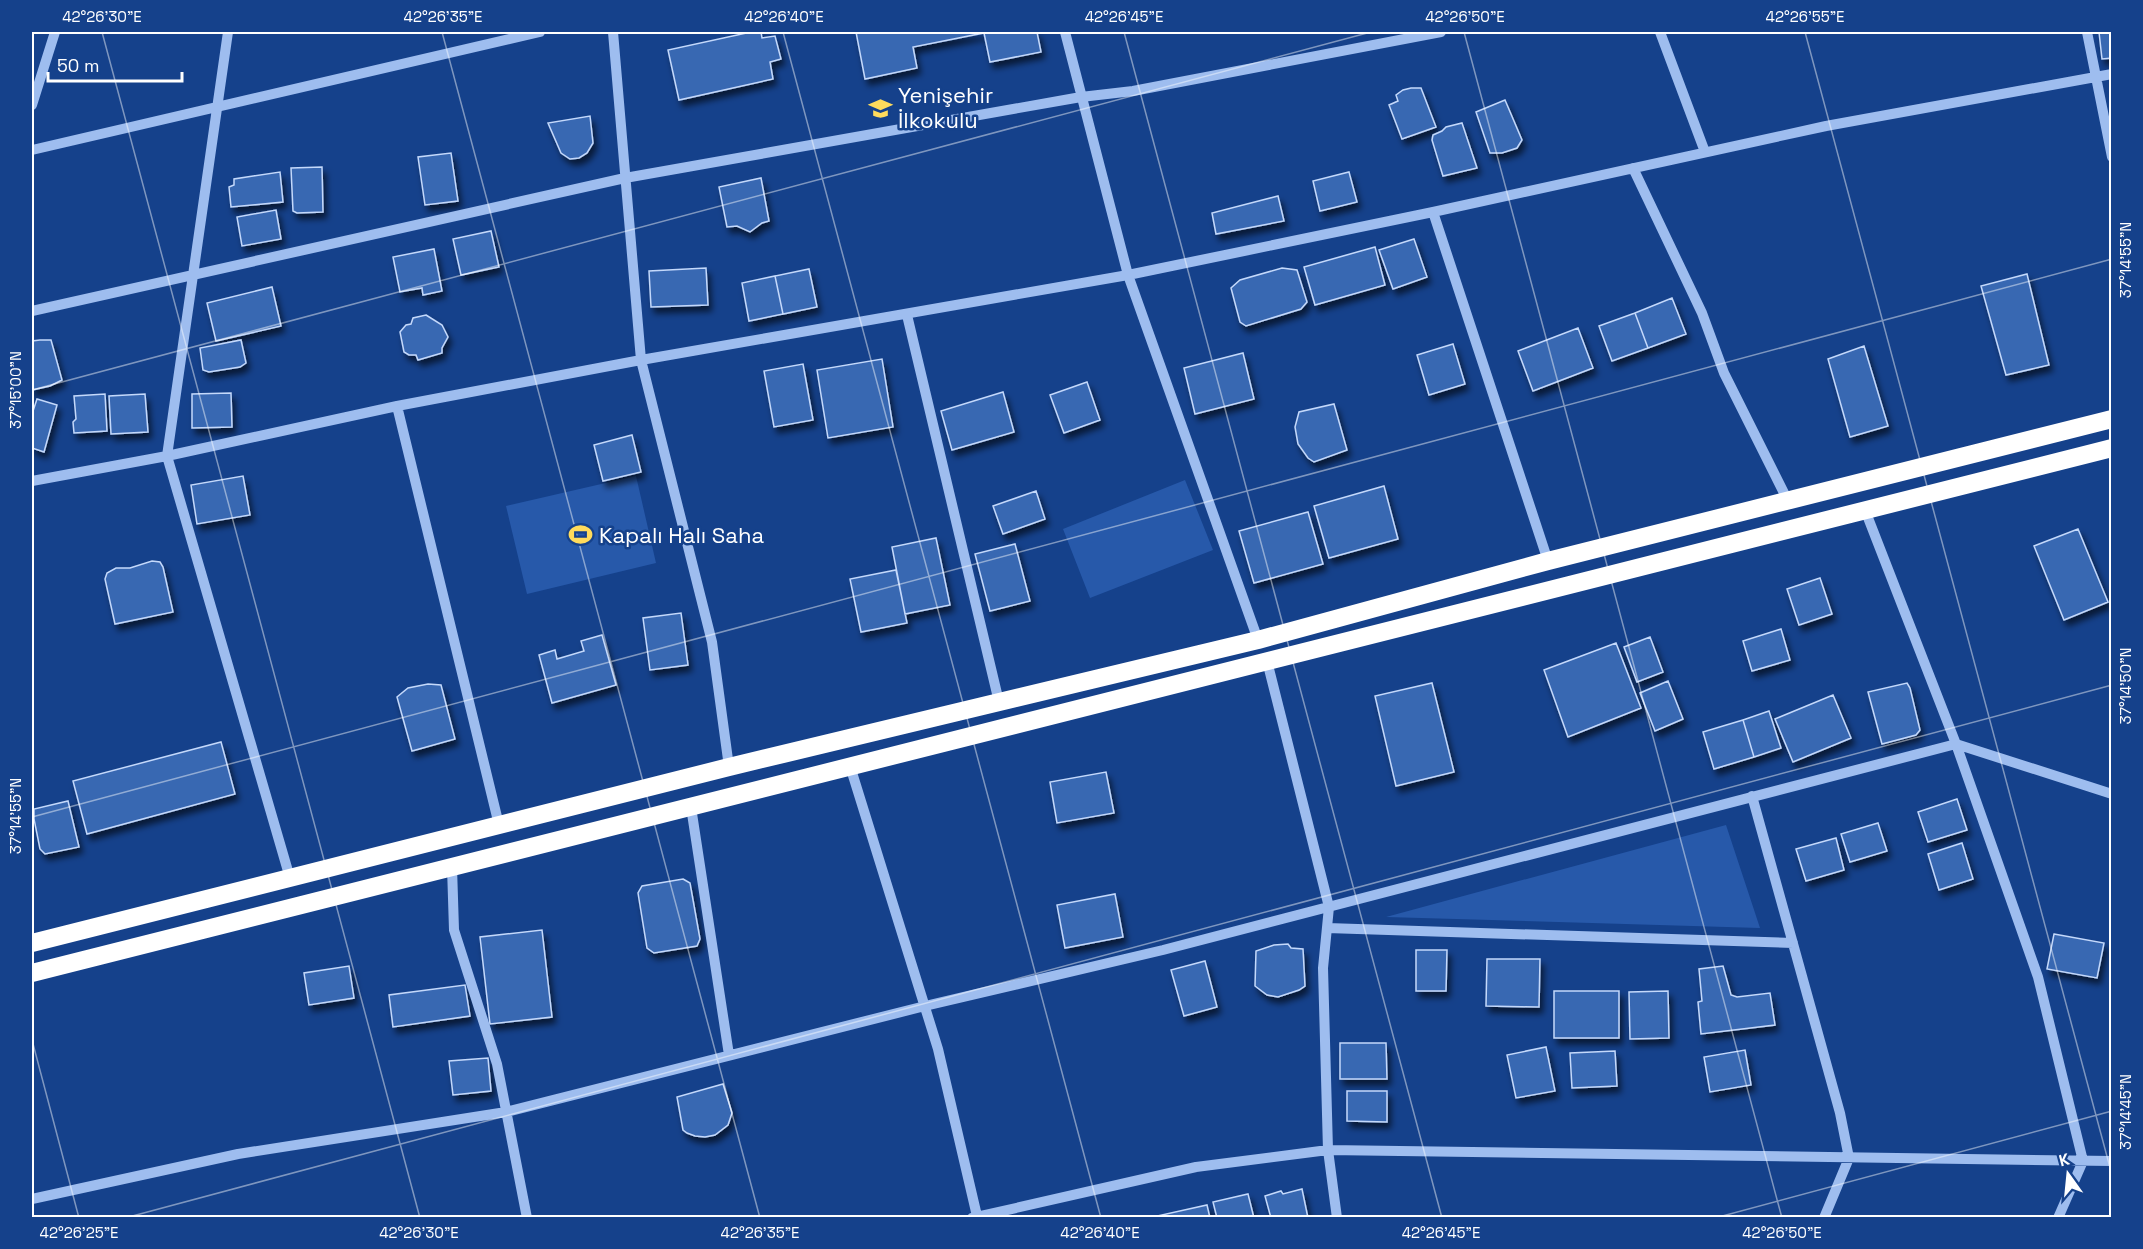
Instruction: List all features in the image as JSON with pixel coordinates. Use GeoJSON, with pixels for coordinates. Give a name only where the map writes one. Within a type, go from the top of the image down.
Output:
{"type":"FeatureCollection","features":[{"type":"Feature","properties":{"kind":"highway"},"geometry":{"type":"LineString","coordinates":[[32,943],[729,767],[1258,640],[1548,561],[2112,419]]}},
{"type":"Feature","properties":{"kind":"highway"},"geometry":{"type":"LineString","coordinates":[[32,974],[2112,448]]}},
{"type":"Feature","properties":{"kind":"street"},"geometry":{"type":"LineString","coordinates":[[32,105],[55,32]]}},
{"type":"Feature","properties":{"kind":"street"},"geometry":{"type":"LineString","coordinates":[[228,32],[167,456],[290,878]]}},
{"type":"Feature","properties":{"kind":"street"},"geometry":{"type":"LineString","coordinates":[[32,150],[540,32]]}},
{"type":"Feature","properties":{"kind":"street"},"geometry":{"type":"LineString","coordinates":[[613,32],[641,360],[712,642],[729,767]]}},
{"type":"Feature","properties":{"kind":"street"},"geometry":{"type":"LineString","coordinates":[[1065,32],[1128,275],[1258,640]]}},
{"type":"Feature","properties":{"kind":"street"},"geometry":{"type":"LineString","coordinates":[[32,311],[625,178],[1082,97],[1133,91],[1441,32]]}},
{"type":"Feature","properties":{"kind":"street"},"geometry":{"type":"LineString","coordinates":[[1660,32],[1705,152]]}},
{"type":"Feature","properties":{"kind":"street"},"geometry":{"type":"LineString","coordinates":[[2087,32],[2112,157]]}},
{"type":"Feature","properties":{"kind":"street"},"geometry":{"type":"LineString","coordinates":[[32,481],[167,456],[397,406],[641,360],[1128,275],[1433,212],[1826,126],[2112,74]]}},
{"type":"Feature","properties":{"kind":"street"},"geometry":{"type":"LineString","coordinates":[[1633,168],[1702,313],[1724,373],[1788,501]]}},
{"type":"Feature","properties":{"kind":"street"},"geometry":{"type":"LineString","coordinates":[[1433,212],[1548,561]]}},
{"type":"Feature","properties":{"kind":"street"},"geometry":{"type":"LineString","coordinates":[[907,315],[999,702]]}},
{"type":"Feature","properties":{"kind":"street"},"geometry":{"type":"LineString","coordinates":[[397,406],[499,825]]}},
{"type":"Feature","properties":{"kind":"street"},"geometry":{"type":"LineString","coordinates":[[1865,510],[1956,744],[2038,977],[2083,1161],[2058,1218]]}},
{"type":"Feature","properties":{"kind":"street"},"geometry":{"type":"LineString","coordinates":[[1267,661],[1329,907],[1323,968],[1328,1150],[1337,1218]]}},
{"type":"Feature","properties":{"kind":"street"},"geometry":{"type":"LineString","coordinates":[[32,1199],[238,1154],[506,1112],[925,1006],[1163,950],[1956,744],[2112,794]]}},
{"type":"Feature","properties":{"kind":"street"},"geometry":{"type":"LineString","coordinates":[[850,766],[938,1049],[975,1217],[1196,1167],[1328,1150],[2112,1161]]}},
{"type":"Feature","properties":{"kind":"street"},"geometry":{"type":"LineString","coordinates":[[1752,796],[1840,1113],[1849,1158],[1824,1218]]}},
{"type":"Feature","properties":{"kind":"street"},"geometry":{"type":"LineString","coordinates":[[692,807],[729,1056]]}},
{"type":"Feature","properties":{"kind":"street"},"geometry":{"type":"LineString","coordinates":[[452,867],[454,930],[497,1064],[527,1218]]}},
{"type":"Feature","properties":{"kind":"street"},"geometry":{"type":"LineString","coordinates":[[1327,928],[1793,943]]}},
{"type":"Feature","properties":{"kind":"shaded area","name":"Kapalı Halı Saha"},"geometry":{"type":"Polygon","coordinates":[[[636,476],[656,563],[527,594],[506,506],[636,476]]]}},
{"type":"Feature","properties":{"kind":"shaded area"},"geometry":{"type":"Polygon","coordinates":[[[1185,480],[1213,550],[1090,598],[1063,529],[1185,480]]]}},
{"type":"Feature","properties":{"kind":"shaded area"},"geometry":{"type":"Polygon","coordinates":[[[1726,825],[1760,928],[1386,917],[1726,825]]]}},
{"type":"Feature","properties":{"kind":"building"},"geometry":{"type":"Polygon","coordinates":[[[751,32],[761,32],[762,38],[775,36],[781,59],[770,62],[773,79],[679,100],[668,50],[751,32]]]}},
{"type":"Feature","properties":{"kind":"building"},"geometry":{"type":"Polygon","coordinates":[[[856,32],[1037,32],[1041,52],[990,62],[984,33],[913,47],[917,68],[865,79],[856,32]]]}},
{"type":"Feature","properties":{"kind":"building"},"geometry":{"type":"Polygon","coordinates":[[[2099,32],[2112,32],[2112,58],[2102,59],[2099,32]]]}},
{"type":"Feature","properties":{"kind":"building"},"geometry":{"type":"Polygon","coordinates":[[[1411,88],[1421,88],[1436,127],[1402,139],[1389,105],[1398,101],[1396,95],[1411,88]]]}},
{"type":"Feature","properties":{"kind":"building"},"geometry":{"type":"Polygon","coordinates":[[[1505,100],[1522,140],[1517,148],[1502,153],[1490,153],[1476,112],[1505,100]]]}},
{"type":"Feature","properties":{"kind":"building"},"geometry":{"type":"Polygon","coordinates":[[[590,116],[593,143],[587,153],[579,158],[570,159],[561,153],[548,123],[590,116]]]}},
{"type":"Feature","properties":{"kind":"building"},"geometry":{"type":"Polygon","coordinates":[[[1462,123],[1477,168],[1443,176],[1432,140],[1433,135],[1446,127],[1462,123]]]}},
{"type":"Feature","properties":{"kind":"building"},"geometry":{"type":"Polygon","coordinates":[[[451,153],[458,201],[425,205],[418,157],[451,153]]]}},
{"type":"Feature","properties":{"kind":"building"},"geometry":{"type":"Polygon","coordinates":[[[322,167],[323,212],[297,213],[293,211],[291,168],[322,167]]]}},
{"type":"Feature","properties":{"kind":"building"},"geometry":{"type":"Polygon","coordinates":[[[280,172],[283,202],[231,207],[229,187],[234,185],[234,179],[280,172]]]}},
{"type":"Feature","properties":{"kind":"building"},"geometry":{"type":"Polygon","coordinates":[[[1349,172],[1357,202],[1320,211],[1313,181],[1349,172]]]}},
{"type":"Feature","properties":{"kind":"building"},"geometry":{"type":"Polygon","coordinates":[[[761,178],[769,221],[750,232],[737,226],[727,227],[719,187],[761,178]]]}},
{"type":"Feature","properties":{"kind":"building"},"geometry":{"type":"Polygon","coordinates":[[[1278,196],[1284,221],[1216,234],[1212,213],[1278,196]]]}},
{"type":"Feature","properties":{"kind":"building"},"geometry":{"type":"Polygon","coordinates":[[[276,210],[281,239],[242,246],[237,217],[276,210]]]}},
{"type":"Feature","properties":{"kind":"building"},"geometry":{"type":"Polygon","coordinates":[[[491,231],[499,267],[461,275],[453,239],[491,231]]]}},
{"type":"Feature","properties":{"kind":"building"},"geometry":{"type":"Polygon","coordinates":[[[1414,239],[1427,277],[1393,289],[1379,250],[1414,239]]]}},
{"type":"Feature","properties":{"kind":"building"},"geometry":{"type":"Polygon","coordinates":[[[1375,247],[1385,285],[1315,305],[1304,267],[1375,247]]]}},
{"type":"Feature","properties":{"kind":"building"},"geometry":{"type":"Polygon","coordinates":[[[434,249],[442,291],[423,295],[422,288],[400,292],[393,257],[434,249]]]}},
{"type":"Feature","properties":{"kind":"building"},"geometry":{"type":"Polygon","coordinates":[[[706,268],[708,305],[651,307],[649,271],[706,268]]]}},
{"type":"Feature","properties":{"kind":"building"},"geometry":{"type":"Polygon","coordinates":[[[1282,268],[1297,270],[1307,302],[1301,309],[1246,326],[1240,322],[1231,288],[1240,280],[1282,268]]]}},
{"type":"Feature","properties":{"kind":"building"},"geometry":{"type":"Polygon","coordinates":[[[809,269],[817,307],[783,314],[775,276],[809,269]]]}},
{"type":"Feature","properties":{"kind":"building"},"geometry":{"type":"Polygon","coordinates":[[[2027,274],[2049,365],[2006,375],[1981,286],[2027,274]]]}},
{"type":"Feature","properties":{"kind":"building"},"geometry":{"type":"Polygon","coordinates":[[[775,276],[783,314],[749,321],[742,283],[775,276]]]}},
{"type":"Feature","properties":{"kind":"building"},"geometry":{"type":"Polygon","coordinates":[[[272,287],[281,326],[216,341],[207,303],[272,287]]]}},
{"type":"Feature","properties":{"kind":"building"},"geometry":{"type":"Polygon","coordinates":[[[1672,298],[1686,334],[1648,348],[1635,313],[1672,298]]]}},
{"type":"Feature","properties":{"kind":"building"},"geometry":{"type":"Polygon","coordinates":[[[1635,313],[1648,348],[1612,361],[1599,326],[1635,313]]]}},
{"type":"Feature","properties":{"kind":"building"},"geometry":{"type":"Polygon","coordinates":[[[426,315],[442,325],[448,337],[442,353],[418,360],[416,355],[404,352],[400,332],[406,325],[411,324],[413,318],[426,315]]]}},
{"type":"Feature","properties":{"kind":"building"},"geometry":{"type":"Polygon","coordinates":[[[1578,328],[1593,368],[1533,391],[1518,351],[1578,328]]]}},
{"type":"Feature","properties":{"kind":"building"},"geometry":{"type":"Polygon","coordinates":[[[51,340],[62,380],[50,386],[32,390],[32,341],[51,340]]]}},
{"type":"Feature","properties":{"kind":"building"},"geometry":{"type":"Polygon","coordinates":[[[241,340],[246,363],[240,367],[209,372],[203,370],[200,348],[241,340]]]}},
{"type":"Feature","properties":{"kind":"building"},"geometry":{"type":"Polygon","coordinates":[[[1453,344],[1465,384],[1429,395],[1417,355],[1453,344]]]}},
{"type":"Feature","properties":{"kind":"building"},"geometry":{"type":"Polygon","coordinates":[[[1864,346],[1888,426],[1850,437],[1828,359],[1864,346]]]}},
{"type":"Feature","properties":{"kind":"building"},"geometry":{"type":"Polygon","coordinates":[[[1243,353],[1254,399],[1195,414],[1184,368],[1243,353]]]}},
{"type":"Feature","properties":{"kind":"building"},"geometry":{"type":"Polygon","coordinates":[[[882,359],[893,427],[828,438],[817,370],[882,359]]]}},
{"type":"Feature","properties":{"kind":"building"},"geometry":{"type":"Polygon","coordinates":[[[803,364],[813,420],[774,427],[764,371],[803,364]]]}},
{"type":"Feature","properties":{"kind":"building"},"geometry":{"type":"Polygon","coordinates":[[[1087,382],[1100,420],[1064,433],[1050,395],[1087,382]]]}},
{"type":"Feature","properties":{"kind":"building"},"geometry":{"type":"Polygon","coordinates":[[[1003,392],[1014,432],[952,450],[941,411],[1003,392]]]}},
{"type":"Feature","properties":{"kind":"building"},"geometry":{"type":"Polygon","coordinates":[[[231,393],[232,427],[192,428],[192,394],[231,393]]]}},
{"type":"Feature","properties":{"kind":"building"},"geometry":{"type":"Polygon","coordinates":[[[105,394],[107,431],[74,433],[73,422],[76,419],[74,396],[105,394]]]}},
{"type":"Feature","properties":{"kind":"building"},"geometry":{"type":"Polygon","coordinates":[[[145,394],[148,432],[111,434],[109,396],[145,394]]]}},
{"type":"Feature","properties":{"kind":"building"},"geometry":{"type":"Polygon","coordinates":[[[37,399],[57,405],[44,452],[32,448],[32,414],[37,399]]]}},
{"type":"Feature","properties":{"kind":"building"},"geometry":{"type":"Polygon","coordinates":[[[1334,404],[1347,450],[1314,462],[1308,458],[1298,444],[1295,427],[1299,412],[1334,404]]]}},
{"type":"Feature","properties":{"kind":"building"},"geometry":{"type":"Polygon","coordinates":[[[632,435],[641,472],[603,481],[594,445],[632,435]]]}},
{"type":"Feature","properties":{"kind":"building"},"geometry":{"type":"Polygon","coordinates":[[[243,476],[250,515],[197,524],[191,485],[243,476]]]}},
{"type":"Feature","properties":{"kind":"building"},"geometry":{"type":"Polygon","coordinates":[[[1384,486],[1398,539],[1329,558],[1314,506],[1384,486]]]}},
{"type":"Feature","properties":{"kind":"building"},"geometry":{"type":"Polygon","coordinates":[[[1036,491],[1045,519],[1003,534],[993,506],[1036,491]]]}},
{"type":"Feature","properties":{"kind":"building"},"geometry":{"type":"Polygon","coordinates":[[[1308,512],[1323,564],[1254,583],[1239,531],[1308,512]]]}},
{"type":"Feature","properties":{"kind":"building"},"geometry":{"type":"Polygon","coordinates":[[[2078,529],[2108,602],[2064,620],[2034,546],[2078,529]]]}},
{"type":"Feature","properties":{"kind":"building"},"geometry":{"type":"Polygon","coordinates":[[[936,538],[950,605],[905,614],[892,547],[936,538]]]}},
{"type":"Feature","properties":{"kind":"building"},"geometry":{"type":"Polygon","coordinates":[[[1015,544],[1030,601],[990,611],[975,554],[1015,544]]]}},
{"type":"Feature","properties":{"kind":"building"},"geometry":{"type":"Polygon","coordinates":[[[152,561],[160,562],[163,567],[173,612],[115,624],[105,579],[107,573],[116,568],[130,568],[152,561]]]}},
{"type":"Feature","properties":{"kind":"building"},"geometry":{"type":"Polygon","coordinates":[[[896,570],[907,623],[861,632],[850,579],[896,570]]]}},
{"type":"Feature","properties":{"kind":"building"},"geometry":{"type":"Polygon","coordinates":[[[1820,578],[1832,614],[1799,625],[1787,589],[1820,578]]]}},
{"type":"Feature","properties":{"kind":"building"},"geometry":{"type":"Polygon","coordinates":[[[681,613],[688,665],[650,670],[643,618],[681,613]]]}},
{"type":"Feature","properties":{"kind":"building"},"geometry":{"type":"Polygon","coordinates":[[[1781,629],[1790,660],[1752,671],[1743,641],[1781,629]]]}},
{"type":"Feature","properties":{"kind":"building"},"geometry":{"type":"Polygon","coordinates":[[[602,635],[616,685],[552,703],[539,655],[555,650],[557,659],[584,651],[581,641],[602,635]]]}},
{"type":"Feature","properties":{"kind":"building"},"geometry":{"type":"Polygon","coordinates":[[[1650,637],[1663,672],[1637,682],[1624,647],[1650,637]]]}},
{"type":"Feature","properties":{"kind":"building"},"geometry":{"type":"Polygon","coordinates":[[[1616,643],[1641,708],[1568,737],[1544,670],[1616,643]]]}},
{"type":"Feature","properties":{"kind":"building"},"geometry":{"type":"Polygon","coordinates":[[[1668,681],[1683,719],[1655,731],[1640,693],[1668,681]]]}},
{"type":"Feature","properties":{"kind":"building"},"geometry":{"type":"Polygon","coordinates":[[[1432,683],[1454,772],[1396,786],[1375,696],[1432,683]]]}},
{"type":"Feature","properties":{"kind":"building"},"geometry":{"type":"Polygon","coordinates":[[[1907,683],[1920,730],[1916,735],[1882,744],[1868,692],[1907,683]]]}},
{"type":"Feature","properties":{"kind":"building"},"geometry":{"type":"Polygon","coordinates":[[[428,684],[441,685],[455,739],[412,751],[397,697],[408,688],[428,684]]]}},
{"type":"Feature","properties":{"kind":"building"},"geometry":{"type":"Polygon","coordinates":[[[1833,695],[1851,738],[1793,762],[1775,719],[1833,695]]]}},
{"type":"Feature","properties":{"kind":"building"},"geometry":{"type":"Polygon","coordinates":[[[1769,711],[1781,748],[1754,757],[1743,720],[1769,711]]]}},
{"type":"Feature","properties":{"kind":"building"},"geometry":{"type":"Polygon","coordinates":[[[1743,720],[1754,757],[1714,769],[1703,732],[1743,720]]]}},
{"type":"Feature","properties":{"kind":"building"},"geometry":{"type":"Polygon","coordinates":[[[221,742],[235,794],[87,834],[73,781],[221,742]]]}},
{"type":"Feature","properties":{"kind":"building"},"geometry":{"type":"Polygon","coordinates":[[[1106,772],[1114,813],[1057,823],[1050,782],[1106,772]]]}},
{"type":"Feature","properties":{"kind":"building"},"geometry":{"type":"Polygon","coordinates":[[[1957,799],[1967,830],[1928,842],[1918,812],[1957,799]]]}},
{"type":"Feature","properties":{"kind":"building"},"geometry":{"type":"Polygon","coordinates":[[[68,801],[79,847],[45,854],[40,849],[34,809],[68,801]]]}},
{"type":"Feature","properties":{"kind":"building"},"geometry":{"type":"Polygon","coordinates":[[[1878,823],[1887,851],[1850,862],[1841,834],[1878,823]]]}},
{"type":"Feature","properties":{"kind":"building"},"geometry":{"type":"Polygon","coordinates":[[[1836,838],[1844,870],[1806,881],[1796,849],[1836,838]]]}},
{"type":"Feature","properties":{"kind":"building"},"geometry":{"type":"Polygon","coordinates":[[[1962,843],[1973,879],[1939,890],[1928,854],[1962,843]]]}},
{"type":"Feature","properties":{"kind":"building"},"geometry":{"type":"Polygon","coordinates":[[[683,879],[690,883],[700,939],[697,946],[654,953],[647,948],[638,893],[642,886],[683,879]]]}},
{"type":"Feature","properties":{"kind":"building"},"geometry":{"type":"Polygon","coordinates":[[[1115,894],[1123,937],[1065,948],[1057,905],[1115,894]]]}},
{"type":"Feature","properties":{"kind":"building"},"geometry":{"type":"Polygon","coordinates":[[[542,930],[552,1017],[490,1024],[480,937],[542,930]]]}},
{"type":"Feature","properties":{"kind":"building"},"geometry":{"type":"Polygon","coordinates":[[[2054,934],[2104,943],[2097,978],[2047,969],[2054,934]]]}},
{"type":"Feature","properties":{"kind":"building"},"geometry":{"type":"Polygon","coordinates":[[[1288,944],[1291,948],[1303,949],[1305,986],[1278,997],[1267,995],[1255,986],[1256,951],[1274,945],[1288,944]]]}},
{"type":"Feature","properties":{"kind":"building"},"geometry":{"type":"Polygon","coordinates":[[[1416,950],[1447,950],[1446,991],[1416,991],[1416,950]]]}},
{"type":"Feature","properties":{"kind":"building"},"geometry":{"type":"Polygon","coordinates":[[[1487,959],[1540,959],[1539,1007],[1486,1006],[1487,959]]]}},
{"type":"Feature","properties":{"kind":"building"},"geometry":{"type":"Polygon","coordinates":[[[1205,961],[1217,1007],[1184,1016],[1171,970],[1205,961]]]}},
{"type":"Feature","properties":{"kind":"building"},"geometry":{"type":"Polygon","coordinates":[[[349,966],[354,998],[309,1005],[304,973],[349,966]]]}},
{"type":"Feature","properties":{"kind":"building"},"geometry":{"type":"Polygon","coordinates":[[[1723,966],[1731,995],[1737,997],[1770,993],[1775,1025],[1701,1034],[1698,1002],[1702,1001],[1699,969],[1723,966]]]}},
{"type":"Feature","properties":{"kind":"building"},"geometry":{"type":"Polygon","coordinates":[[[465,985],[470,1016],[393,1027],[389,995],[465,985]]]}},
{"type":"Feature","properties":{"kind":"building"},"geometry":{"type":"Polygon","coordinates":[[[1554,991],[1619,991],[1619,1038],[1554,1038],[1554,991]]]}},
{"type":"Feature","properties":{"kind":"building"},"geometry":{"type":"Polygon","coordinates":[[[1668,991],[1669,1038],[1630,1039],[1629,992],[1668,991]]]}},
{"type":"Feature","properties":{"kind":"building"},"geometry":{"type":"Polygon","coordinates":[[[1340,1043],[1386,1043],[1387,1079],[1340,1079],[1340,1043]]]}},
{"type":"Feature","properties":{"kind":"building"},"geometry":{"type":"Polygon","coordinates":[[[1546,1047],[1555,1091],[1516,1098],[1507,1055],[1546,1047]]]}},
{"type":"Feature","properties":{"kind":"building"},"geometry":{"type":"Polygon","coordinates":[[[1745,1050],[1751,1085],[1710,1092],[1704,1057],[1745,1050]]]}},
{"type":"Feature","properties":{"kind":"building"},"geometry":{"type":"Polygon","coordinates":[[[1615,1051],[1617,1086],[1572,1088],[1570,1053],[1615,1051]]]}},
{"type":"Feature","properties":{"kind":"building"},"geometry":{"type":"Polygon","coordinates":[[[488,1058],[491,1091],[453,1095],[449,1061],[488,1058]]]}},
{"type":"Feature","properties":{"kind":"building"},"geometry":{"type":"Polygon","coordinates":[[[723,1084],[732,1113],[728,1125],[715,1135],[705,1137],[695,1136],[683,1130],[677,1097],[723,1084]]]}},
{"type":"Feature","properties":{"kind":"building"},"geometry":{"type":"Polygon","coordinates":[[[1347,1091],[1387,1091],[1387,1122],[1347,1121],[1347,1091]]]}},
{"type":"Feature","properties":{"kind":"building"},"geometry":{"type":"Polygon","coordinates":[[[1302,1189],[1308,1218],[1271,1218],[1265,1196],[1281,1191],[1283,1194],[1302,1189]]]}},
{"type":"Feature","properties":{"kind":"building"},"geometry":{"type":"Polygon","coordinates":[[[1248,1194],[1254,1218],[1217,1218],[1213,1202],[1248,1194]]]}},
{"type":"Feature","properties":{"kind":"building"},"geometry":{"type":"Polygon","coordinates":[[[1207,1205],[1210,1218],[1157,1218],[1157,1216],[1207,1205]]]}},
{"type":"Feature","properties":{"kind":"place","name":"Yenişehir İlkokulu"},"geometry":{"type":"Point","coordinates":[880,108]}},
{"type":"Feature","properties":{"kind":"place","name":"Kapalı Halı Saha"},"geometry":{"type":"Point","coordinates":[581,535]}}]}
